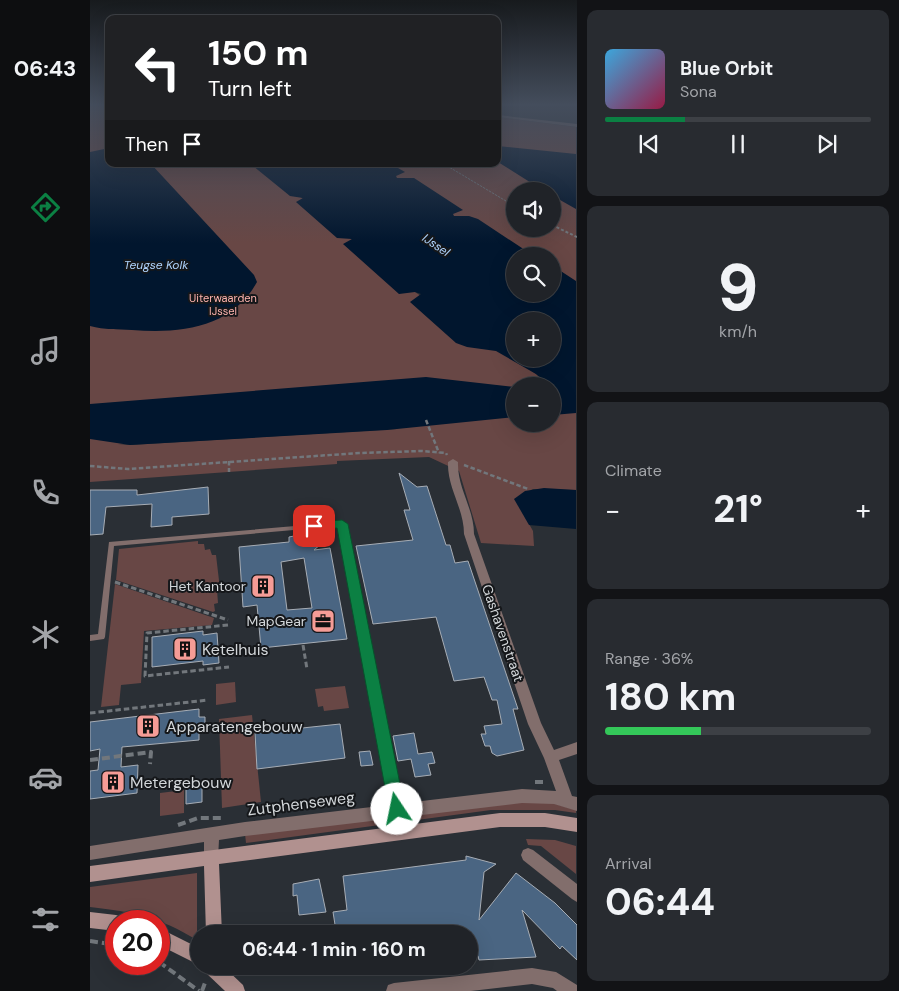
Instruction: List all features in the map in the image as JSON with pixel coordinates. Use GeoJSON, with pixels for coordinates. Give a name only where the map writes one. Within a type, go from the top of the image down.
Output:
{"type":"FeatureCollection","features":[{"type":"Feature","properties":{"kind":"street","name":"Gashavenstraat"},"geometry":{"type":"LineString","coordinates":[[453,462],[454,484],[470,525],[469,534],[535,724],[571,802]]}},
{"type":"Feature","properties":{"kind":"street"},"geometry":{"type":"LineString","coordinates":[[551,757],[576,748]]}},
{"type":"Feature","properties":{"kind":"street","name":"Zutphenseweg"},"geometry":{"type":"LineString","coordinates":[[90,853],[397,809],[522,796],[571,802]]}},
{"type":"Feature","properties":{"kind":"street"},"geometry":{"type":"LineString","coordinates":[[90,874],[500,820],[557,821],[576,826]]}},
{"type":"Feature","properties":{"kind":"street"},"geometry":{"type":"LineString","coordinates":[[212,834],[214,925]]}},
{"type":"Feature","properties":{"kind":"street"},"geometry":{"type":"LineString","coordinates":[[528,855],[576,894]]}},
{"type":"Feature","properties":{"kind":"street"},"geometry":{"type":"LineString","coordinates":[[90,920],[105,922]]}},
{"type":"Feature","properties":{"kind":"street"},"geometry":{"type":"LineString","coordinates":[[170,942],[190,952]]}},
{"type":"Feature","properties":{"kind":"street"},"geometry":{"type":"LineString","coordinates":[[220,975],[237,991]]}},
{"type":"Feature","properties":{"kind":"street"},"geometry":{"type":"LineString","coordinates":[[394,991],[532,976],[556,980],[571,991]]}},
{"type":"Feature","properties":{"kind":"lane"},"geometry":{"type":"LineString","coordinates":[[90,638],[101,637],[111,544],[342,524],[397,809]]}},
{"type":"Feature","properties":{"kind":"path"},"geometry":{"type":"LineString","coordinates":[[449,167],[506,202]]}},
{"type":"Feature","properties":{"kind":"path"},"geometry":{"type":"LineString","coordinates":[[561,230],[576,237]]}},
{"type":"Feature","properties":{"kind":"path"},"geometry":{"type":"LineString","coordinates":[[426,420],[440,453]]}},
{"type":"Feature","properties":{"kind":"path"},"geometry":{"type":"LineString","coordinates":[[90,466],[128,469],[359,453],[446,453],[453,462],[528,490]]}},
{"type":"Feature","properties":{"kind":"path"},"geometry":{"type":"LineString","coordinates":[[229,462],[229,472]]}},
{"type":"Feature","properties":{"kind":"path"},"geometry":{"type":"LineString","coordinates":[[107,582],[122,584],[228,620]]}},
{"type":"Feature","properties":{"kind":"path"},"geometry":{"type":"LineString","coordinates":[[228,624],[147,633],[145,676],[229,667]]}},
{"type":"Feature","properties":{"kind":"path"},"geometry":{"type":"LineString","coordinates":[[303,645],[307,669]]}},
{"type":"Feature","properties":{"kind":"path"},"geometry":{"type":"LineString","coordinates":[[90,713],[208,700]]}},
{"type":"Feature","properties":{"kind":"path"},"geometry":{"type":"LineString","coordinates":[[90,760],[151,752],[150,764]]}},
{"type":"Feature","properties":{"kind":"path"},"geometry":{"type":"LineString","coordinates":[[90,941],[105,943]]}},
{"type":"Feature","properties":{"kind":"path"},"geometry":{"type":"LineString","coordinates":[[170,970],[199,991]]}},
{"type":"Feature","properties":{"kind":"green space","name":"Uiterwaarden IJssel"},"geometry":{"type":"Polygon","coordinates":[[[90,150],[105,150],[105,167],[265,167],[415,292],[506,354],[506,367],[526,367],[540,377],[506,377],[506,432],[561,432],[561,392],[576,401],[576,490],[533,489],[515,499],[533,531],[534,546],[481,543],[459,471],[429,457],[337,461],[337,464],[90,482],[90,150]],[[397,429],[118,444],[130,445],[397,429]]]}},
{"type":"Feature","properties":{"kind":"green space"},"geometry":{"type":"Polygon","coordinates":[[[501,150],[576,150],[576,295],[561,285],[561,247],[506,247],[506,250],[378,167],[501,167],[501,150]]]}},
{"type":"Feature","properties":{"kind":"green space"},"geometry":{"type":"Polygon","coordinates":[[[198,541],[198,544],[204,544],[205,550],[210,549],[212,555],[216,555],[220,589],[217,590],[218,603],[214,604],[215,611],[213,612],[116,580],[119,549],[198,541]]]}},
{"type":"Feature","properties":{"kind":"green space"},"geometry":{"type":"Polygon","coordinates":[[[115,584],[214,618],[212,625],[144,631],[141,683],[121,685],[119,705],[101,707],[115,584]]]}},
{"type":"Feature","properties":{"kind":"green space"},"geometry":{"type":"Polygon","coordinates":[[[235,682],[236,702],[216,705],[216,684],[235,682]]]}},
{"type":"Feature","properties":{"kind":"green space"},"geometry":{"type":"Polygon","coordinates":[[[345,686],[349,708],[324,711],[323,706],[318,707],[315,689],[345,686]]]}},
{"type":"Feature","properties":{"kind":"green space"},"geometry":{"type":"Polygon","coordinates":[[[252,715],[261,802],[222,808],[219,719],[252,715]]]}},
{"type":"Feature","properties":{"kind":"green space"},"geometry":{"type":"Polygon","coordinates":[[[184,790],[184,813],[160,816],[160,793],[184,790]]]}},
{"type":"Feature","properties":{"kind":"green space"},"geometry":{"type":"Polygon","coordinates":[[[542,800],[576,810],[576,813],[555,810],[491,810],[246,843],[245,834],[542,800]]]}},
{"type":"Feature","properties":{"kind":"green space"},"geometry":{"type":"Polygon","coordinates":[[[526,839],[555,840],[576,846],[576,874],[541,846],[528,845],[526,839]]]}},
{"type":"Feature","properties":{"kind":"green space"},"geometry":{"type":"Polygon","coordinates":[[[197,873],[197,925],[190,925],[190,936],[170,926],[170,910],[112,910],[90,907],[90,887],[197,873]]]}},
{"type":"Feature","properties":{"kind":"water","name":"Teugse Kolk"},"geometry":{"type":"Polygon","coordinates":[[[105,150],[105,167],[154,167],[254,275],[257,282],[234,309],[203,325],[186,329],[150,331],[106,329],[90,326],[90,152],[105,150]]]}},
{"type":"Feature","properties":{"kind":"water"},"geometry":{"type":"Polygon","coordinates":[[[501,150],[539,150],[576,154],[576,209],[561,201],[561,182],[530,182],[501,164],[501,150]]]}},
{"type":"Feature","properties":{"kind":"water","name":"IJssel"},"geometry":{"type":"Polygon","coordinates":[[[254,167],[396,167],[405,172],[396,176],[397,178],[414,178],[463,210],[453,214],[454,216],[469,216],[478,219],[520,247],[506,247],[506,302],[561,302],[561,271],[576,281],[576,413],[561,414],[561,377],[539,377],[524,367],[561,367],[561,312],[506,312],[506,357],[496,351],[467,347],[456,343],[410,302],[421,294],[415,292],[399,294],[343,244],[352,239],[337,238],[296,202],[303,198],[290,196],[254,167]]]}},
{"type":"Feature","properties":{"kind":"water"},"geometry":{"type":"Polygon","coordinates":[[[426,377],[506,386],[506,418],[387,430],[130,445],[90,439],[90,404],[426,377]]]}},
{"type":"Feature","properties":{"kind":"water"},"geometry":{"type":"Polygon","coordinates":[[[544,488],[576,490],[576,529],[529,525],[514,499],[525,491],[544,488]]]}},
{"type":"Feature","properties":{"kind":"building"},"geometry":{"type":"Polygon","coordinates":[[[399,473],[417,487],[427,486],[446,545],[450,545],[455,563],[468,561],[518,709],[513,709],[524,750],[497,756],[492,753],[490,746],[485,746],[481,734],[486,734],[484,726],[502,724],[497,700],[492,700],[484,677],[454,681],[436,617],[373,624],[356,546],[413,540],[404,510],[410,510],[399,473]]]}},
{"type":"Feature","properties":{"kind":"building"},"geometry":{"type":"Polygon","coordinates":[[[208,487],[209,514],[172,517],[172,525],[151,527],[152,504],[106,507],[103,534],[90,535],[90,490],[137,490],[137,495],[208,487]]]}},
{"type":"Feature","properties":{"kind":"building","name":"Het Kantoor"},"geometry":{"type":"Polygon","coordinates":[[[297,532],[314,536],[314,540],[328,538],[314,550],[330,548],[347,639],[261,648],[257,605],[243,607],[239,547],[289,542],[289,537],[294,536],[297,532]],[[304,558],[281,562],[287,610],[312,608],[304,558]]]}},
{"type":"Feature","properties":{"kind":"building","name":"Ketelhuis"},"geometry":{"type":"Polygon","coordinates":[[[203,631],[203,635],[217,633],[219,663],[203,665],[203,661],[152,667],[152,637],[203,631]]]}},
{"type":"Feature","properties":{"kind":"building","name":"Apparatengebouw"},"geometry":{"type":"Polygon","coordinates":[[[199,709],[199,717],[205,717],[205,730],[199,731],[199,740],[122,747],[121,767],[138,765],[137,793],[90,799],[90,771],[98,770],[100,749],[90,751],[90,722],[199,709]]]}},
{"type":"Feature","properties":{"kind":"building"},"geometry":{"type":"Polygon","coordinates":[[[340,724],[345,758],[257,769],[255,733],[340,724]]]}},
{"type":"Feature","properties":{"kind":"building"},"geometry":{"type":"Polygon","coordinates":[[[414,733],[418,754],[432,752],[435,763],[428,764],[431,775],[415,777],[411,759],[398,761],[393,736],[414,733]]]}},
{"type":"Feature","properties":{"kind":"building"},"geometry":{"type":"Polygon","coordinates":[[[370,751],[373,765],[361,766],[359,752],[370,751]]]}},
{"type":"Feature","properties":{"kind":"building"},"geometry":{"type":"Polygon","coordinates":[[[202,787],[202,802],[186,804],[186,788],[202,787]]]}},
{"type":"Feature","properties":{"kind":"building"},"geometry":{"type":"Polygon","coordinates":[[[466,856],[496,864],[484,872],[479,920],[516,873],[555,903],[577,925],[577,960],[562,946],[560,949],[522,910],[536,957],[479,960],[478,925],[335,925],[333,912],[347,910],[343,876],[466,860],[466,856]]]}},
{"type":"Feature","properties":{"kind":"building"},"geometry":{"type":"Polygon","coordinates":[[[319,879],[326,912],[299,915],[297,895],[293,896],[293,884],[319,879]]]}},
{"type":"Feature","properties":{"kind":"place","name":"Het Kantoor"},"geometry":{"type":"Point","coordinates":[263,586]}},
{"type":"Feature","properties":{"kind":"place","name":"MapGear"},"geometry":{"type":"Point","coordinates":[323,621]}},
{"type":"Feature","properties":{"kind":"place","name":"Ketelhuis"},"geometry":{"type":"Point","coordinates":[185,649]}},
{"type":"Feature","properties":{"kind":"place","name":"Apparatengebouw"},"geometry":{"type":"Point","coordinates":[148,726]}},
{"type":"Feature","properties":{"kind":"place","name":"Metergebouw"},"geometry":{"type":"Point","coordinates":[113,782]}},
{"type":"Feature","properties":{"kind":"route"},"geometry":{"type":"LineString","coordinates":[[314,526],[342,524],[397,809]]}}]}
